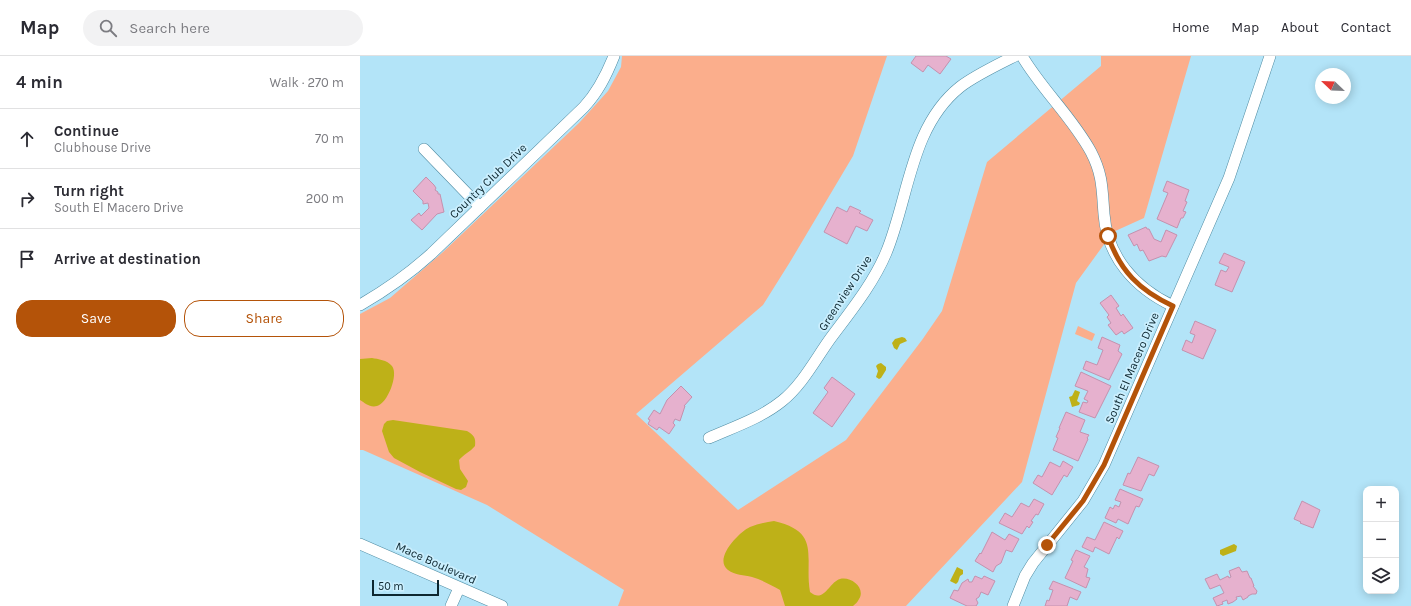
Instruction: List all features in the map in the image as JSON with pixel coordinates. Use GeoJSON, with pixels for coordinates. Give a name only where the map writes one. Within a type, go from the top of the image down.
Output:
{"type":"FeatureCollection","features":[{"type":"Feature","properties":{"kind":"street","name":"Country Club Drive"},"geometry":{"type":"LineString","coordinates":[[360,305],[384,291],[412,271],[432,254],[584,107],[599,88],[607,74],[614,56]]}},
{"type":"Feature","properties":{"kind":"street","name":"Greenview Drive"},"geometry":{"type":"LineString","coordinates":[[709,438],[751,420],[781,401],[797,386],[867,287],[886,255],[896,227],[917,151],[928,128],[942,106],[960,87],[1015,56]]}},
{"type":"Feature","properties":{"kind":"street"},"geometry":{"type":"LineString","coordinates":[[1022,56],[1032,72],[1080,134],[1096,163],[1103,189],[1105,225],[1112,248],[1118,260],[1125,271],[1137,284],[1156,298],[1173,306]]}},
{"type":"Feature","properties":{"kind":"street","name":"South El Macero Drive"},"geometry":{"type":"LineString","coordinates":[[1013,606],[1025,576],[1034,562],[1083,501],[1104,465],[1229,178],[1270,56]]}},
{"type":"Feature","properties":{"kind":"street"},"geometry":{"type":"LineString","coordinates":[[424,149],[480,207]]}},
{"type":"Feature","properties":{"kind":"street","name":"Mace Boulevard"},"geometry":{"type":"LineString","coordinates":[[360,544],[502,606]]}},
{"type":"Feature","properties":{"kind":"street"},"geometry":{"type":"LineString","coordinates":[[451,606],[459,588]]}},
{"type":"Feature","properties":{"kind":"shaded area"},"geometry":{"type":"Polygon","coordinates":[[[622,56],[887,56],[853,156],[763,305],[636,414],[738,510],[846,440],[922,340],[942,311],[987,162],[1101,66],[1101,56],[1191,56],[1144,218],[1113,232],[1076,283],[1022,482],[906,606],[618,606],[624,590],[487,505],[360,450],[360,314],[390,298],[443,252],[579,123],[608,91],[621,67],[622,56]]]}},
{"type":"Feature","properties":{"kind":"shaded area"},"geometry":{"type":"Polygon","coordinates":[[[1078,326],[1095,334],[1092,341],[1075,334],[1078,326]]]}},
{"type":"Feature","properties":{"kind":"shaded area"},"geometry":{"type":"Polygon","coordinates":[[[902,337],[907,341],[900,344],[897,350],[894,348],[892,343],[895,339],[902,337]]]}},
{"type":"Feature","properties":{"kind":"shaded area"},"geometry":{"type":"Polygon","coordinates":[[[372,358],[388,362],[394,370],[391,389],[385,400],[377,406],[368,405],[360,400],[360,359],[372,358]]]}},
{"type":"Feature","properties":{"kind":"shaded area"},"geometry":{"type":"Polygon","coordinates":[[[881,363],[886,367],[886,370],[879,379],[876,377],[878,371],[876,366],[881,363]]]}},
{"type":"Feature","properties":{"kind":"shaded area"},"geometry":{"type":"Polygon","coordinates":[[[1075,390],[1080,392],[1077,401],[1080,403],[1079,405],[1072,407],[1069,397],[1072,396],[1075,390]]]}},
{"type":"Feature","properties":{"kind":"shaded area"},"geometry":{"type":"Polygon","coordinates":[[[393,420],[467,431],[471,434],[475,439],[475,446],[459,460],[460,469],[468,481],[466,487],[461,490],[456,489],[394,458],[389,452],[382,431],[384,424],[387,421],[393,420]]]}},
{"type":"Feature","properties":{"kind":"shaded area"},"geometry":{"type":"Polygon","coordinates":[[[774,521],[789,526],[799,532],[805,539],[809,557],[810,592],[815,595],[823,594],[836,581],[840,579],[849,579],[859,587],[861,591],[859,600],[853,606],[785,606],[780,590],[770,584],[752,577],[737,574],[728,570],[724,565],[725,553],[734,540],[750,527],[774,521]]]}},
{"type":"Feature","properties":{"kind":"shaded area"},"geometry":{"type":"Polygon","coordinates":[[[1234,544],[1237,546],[1236,551],[1223,556],[1220,554],[1220,550],[1234,544]]]}},
{"type":"Feature","properties":{"kind":"shaded area"},"geometry":{"type":"Polygon","coordinates":[[[957,567],[963,570],[963,574],[960,576],[956,584],[950,581],[957,567]]]}},
{"type":"Feature","properties":{"kind":"building"},"geometry":{"type":"Polygon","coordinates":[[[916,56],[946,56],[951,59],[940,74],[928,65],[923,72],[911,63],[916,56]]]}},
{"type":"Feature","properties":{"kind":"building"},"geometry":{"type":"Polygon","coordinates":[[[426,177],[434,185],[438,194],[440,194],[444,212],[437,214],[422,230],[411,220],[419,213],[421,216],[429,208],[428,203],[423,204],[423,201],[413,191],[426,177]]]}},
{"type":"Feature","properties":{"kind":"building"},"geometry":{"type":"Polygon","coordinates":[[[1167,181],[1189,190],[1185,201],[1187,202],[1183,211],[1186,212],[1183,218],[1181,218],[1177,228],[1157,219],[1168,193],[1163,191],[1167,181]]]}},
{"type":"Feature","properties":{"kind":"building"},"geometry":{"type":"Polygon","coordinates":[[[850,206],[861,211],[859,213],[873,220],[867,231],[856,226],[847,244],[824,232],[837,207],[847,212],[850,206]]]}},
{"type":"Feature","properties":{"kind":"building"},"geometry":{"type":"Polygon","coordinates":[[[1146,227],[1149,229],[1154,239],[1161,242],[1166,230],[1177,235],[1166,257],[1162,256],[1149,261],[1143,250],[1140,251],[1137,244],[1134,246],[1128,235],[1146,227]]]}},
{"type":"Feature","properties":{"kind":"building"},"geometry":{"type":"Polygon","coordinates":[[[1224,253],[1245,262],[1232,292],[1215,285],[1221,270],[1226,272],[1229,267],[1219,263],[1224,253]]]}},
{"type":"Feature","properties":{"kind":"building"},"geometry":{"type":"Polygon","coordinates":[[[1111,295],[1119,306],[1116,308],[1121,316],[1123,314],[1133,328],[1124,334],[1122,331],[1116,335],[1108,325],[1111,323],[1107,317],[1109,315],[1100,303],[1111,295]]]}},
{"type":"Feature","properties":{"kind":"building"},"geometry":{"type":"Polygon","coordinates":[[[1195,321],[1216,330],[1203,359],[1182,350],[1186,340],[1192,343],[1195,335],[1190,333],[1195,321]]]}},
{"type":"Feature","properties":{"kind":"building"},"geometry":{"type":"Polygon","coordinates":[[[1102,337],[1120,345],[1118,351],[1122,354],[1109,380],[1083,369],[1086,361],[1097,365],[1103,350],[1098,348],[1102,337]]]}},
{"type":"Feature","properties":{"kind":"building"},"geometry":{"type":"Polygon","coordinates":[[[1081,372],[1111,386],[1095,418],[1079,412],[1083,402],[1087,403],[1088,401],[1084,399],[1088,391],[1075,386],[1081,372]]]}},
{"type":"Feature","properties":{"kind":"building"},"geometry":{"type":"Polygon","coordinates":[[[832,377],[855,394],[832,427],[813,413],[828,392],[824,388],[832,377]]]}},
{"type":"Feature","properties":{"kind":"building"},"geometry":{"type":"Polygon","coordinates":[[[681,386],[692,397],[684,406],[680,421],[675,419],[673,423],[675,425],[669,434],[659,427],[657,430],[648,424],[650,420],[648,419],[654,410],[660,414],[667,400],[681,386]]]}},
{"type":"Feature","properties":{"kind":"building"},"geometry":{"type":"Polygon","coordinates":[[[1066,412],[1085,420],[1080,432],[1089,435],[1078,461],[1053,450],[1058,438],[1056,437],[1059,428],[1066,412]]]}},
{"type":"Feature","properties":{"kind":"building"},"geometry":{"type":"Polygon","coordinates":[[[1138,457],[1159,466],[1154,476],[1149,474],[1141,491],[1123,485],[1128,473],[1130,474],[1138,457]]]}},
{"type":"Feature","properties":{"kind":"building"},"geometry":{"type":"Polygon","coordinates":[[[1063,461],[1073,467],[1067,477],[1064,475],[1052,495],[1033,483],[1038,475],[1042,477],[1050,462],[1060,467],[1063,461]]]}},
{"type":"Feature","properties":{"kind":"building"},"geometry":{"type":"Polygon","coordinates":[[[1120,489],[1143,499],[1139,507],[1136,506],[1128,524],[1118,519],[1116,523],[1105,518],[1110,507],[1113,509],[1115,505],[1119,507],[1121,502],[1115,500],[1120,489]]]}},
{"type":"Feature","properties":{"kind":"building"},"geometry":{"type":"Polygon","coordinates":[[[1034,499],[1044,504],[1038,515],[1036,514],[1031,521],[1033,522],[1029,528],[1027,526],[1022,534],[999,523],[1005,513],[1012,517],[1021,503],[1029,507],[1034,499]]]}},
{"type":"Feature","properties":{"kind":"building"},"geometry":{"type":"Polygon","coordinates":[[[1302,501],[1320,510],[1313,528],[1294,519],[1302,501]]]}},
{"type":"Feature","properties":{"kind":"building"},"geometry":{"type":"Polygon","coordinates":[[[1104,522],[1123,531],[1119,539],[1117,537],[1109,554],[1095,547],[1093,552],[1082,547],[1087,537],[1095,540],[1104,522]]]}},
{"type":"Feature","properties":{"kind":"building"},"geometry":{"type":"Polygon","coordinates":[[[992,532],[1005,540],[1009,534],[1019,539],[1012,552],[1006,550],[1001,563],[996,566],[993,572],[975,561],[980,553],[981,554],[992,532]]]}},
{"type":"Feature","properties":{"kind":"building"},"geometry":{"type":"Polygon","coordinates":[[[1076,550],[1090,556],[1084,567],[1088,569],[1086,577],[1090,578],[1086,588],[1065,578],[1073,561],[1071,560],[1076,550]]]}},
{"type":"Feature","properties":{"kind":"building"},"geometry":{"type":"Polygon","coordinates":[[[1239,567],[1242,572],[1247,571],[1253,586],[1257,591],[1256,594],[1252,594],[1243,600],[1241,596],[1236,597],[1237,599],[1233,602],[1228,604],[1227,600],[1222,602],[1223,604],[1217,606],[1213,598],[1224,593],[1220,585],[1210,589],[1205,579],[1217,574],[1220,580],[1228,576],[1229,578],[1231,577],[1229,571],[1239,567]]]}},
{"type":"Feature","properties":{"kind":"building"},"geometry":{"type":"Polygon","coordinates":[[[975,576],[982,579],[984,576],[995,581],[988,595],[981,592],[979,597],[976,599],[978,603],[976,606],[967,606],[950,598],[954,590],[958,591],[962,583],[968,579],[969,582],[972,582],[975,576]]]}},
{"type":"Feature","properties":{"kind":"building"},"geometry":{"type":"Polygon","coordinates":[[[1053,581],[1081,592],[1077,600],[1070,597],[1067,606],[1045,606],[1047,600],[1049,601],[1053,590],[1049,589],[1053,581]]]}},
{"type":"Feature","properties":{"kind":"route"},"geometry":{"type":"LineString","coordinates":[[1047,545],[1083,501],[1104,465],[1173,306],[1156,298],[1137,284],[1125,271],[1118,260],[1108,236]]}}]}
